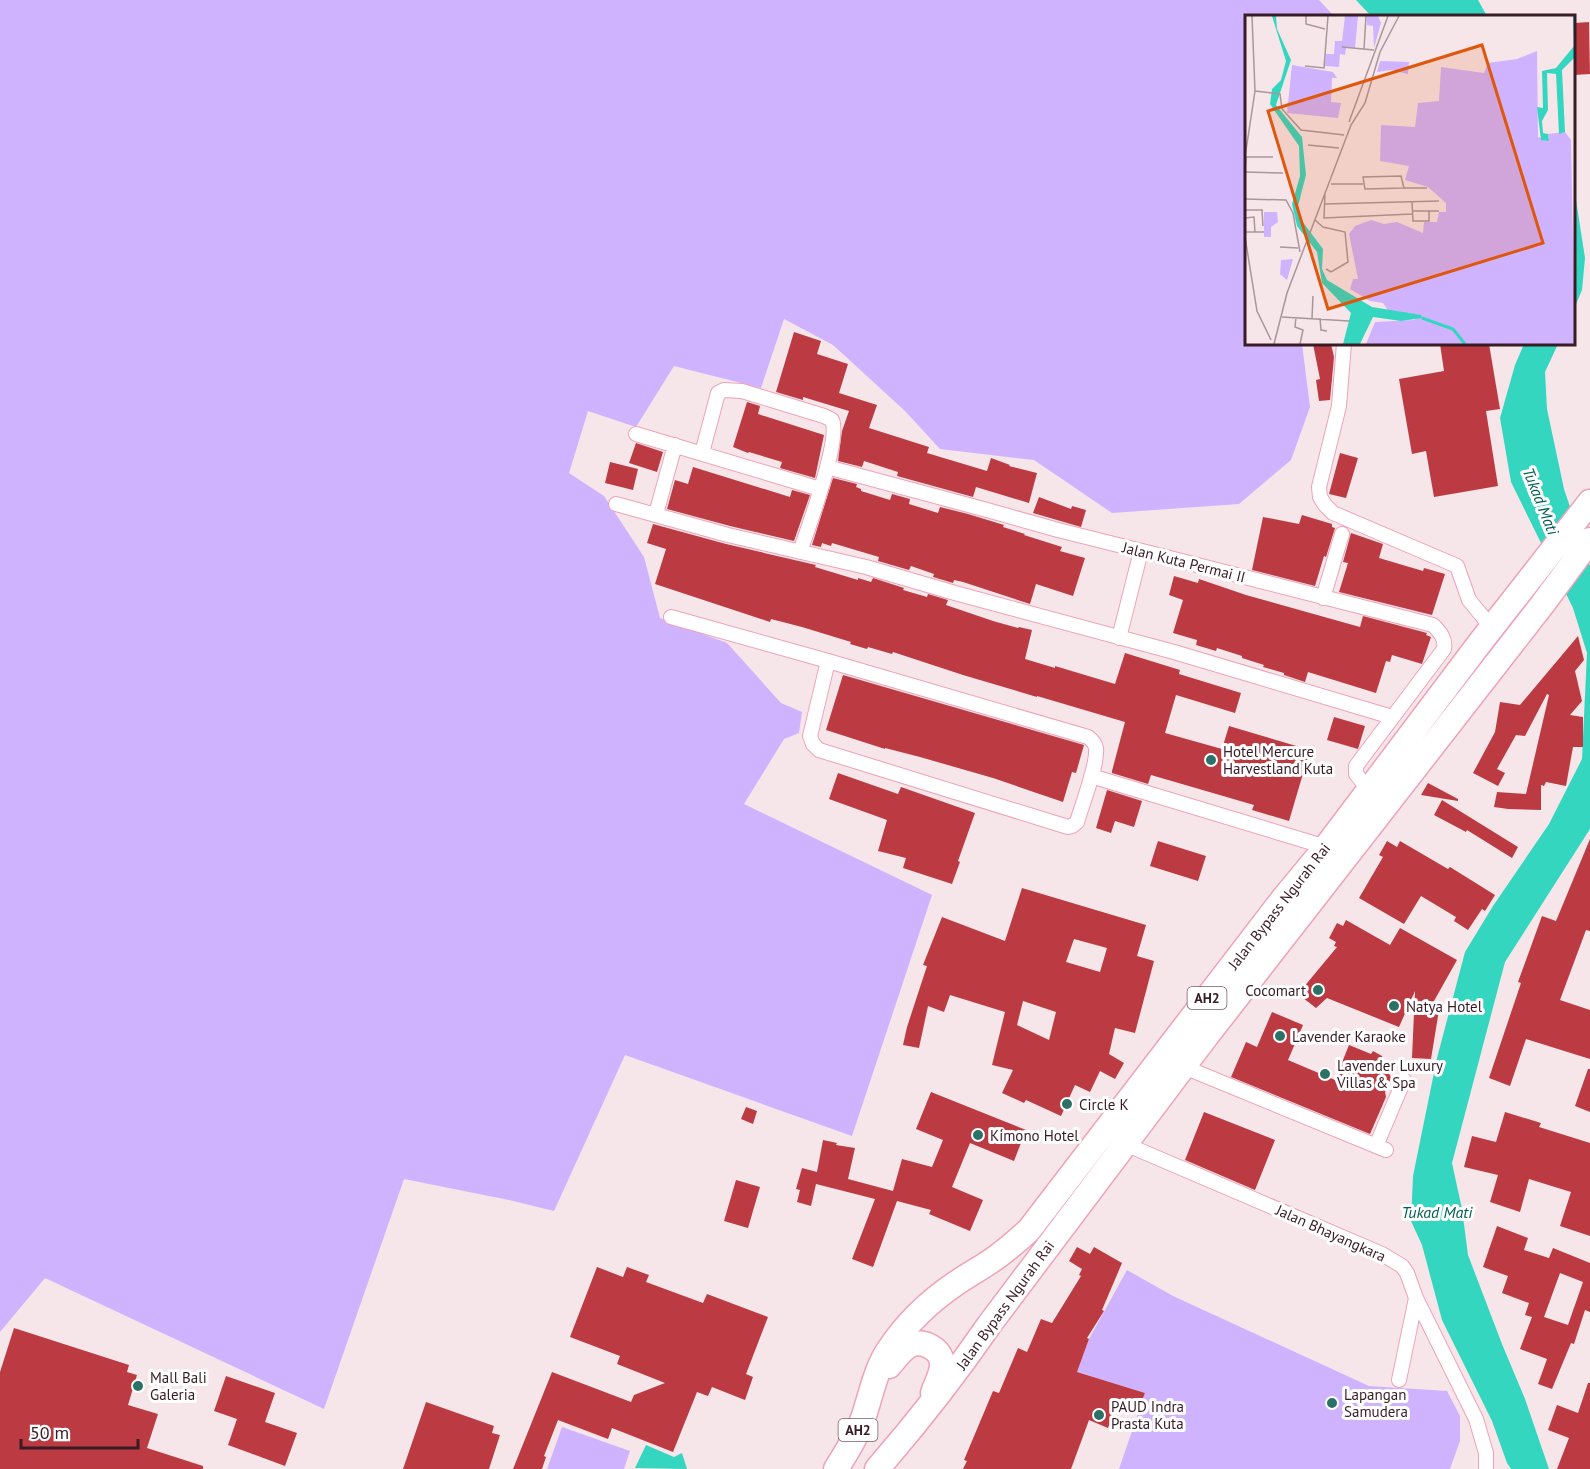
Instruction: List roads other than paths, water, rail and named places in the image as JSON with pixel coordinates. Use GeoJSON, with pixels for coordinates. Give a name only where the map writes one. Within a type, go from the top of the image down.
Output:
{"type":"FeatureCollection","features":[{"type":"Feature","properties":{"kind":"highway","name":"Jalan Bypass Ngurah Rai"},"geometry":{"type":"LineString","coordinates":[[836,1469],[862,1422],[885,1355],[914,1317],[954,1284],[1011,1247],[1029,1230],[1585,508]]}},
{"type":"Feature","properties":{"kind":"highway","name":"Jalan Bypass Ngurah Rai"},"geometry":{"type":"LineString","coordinates":[[877,1469],[925,1413],[988,1325],[1125,1144],[1590,540]]}},
{"type":"Feature","properties":{"kind":"highway"},"geometry":{"type":"LineString","coordinates":[[873,1387],[909,1345],[922,1343],[939,1354],[942,1360],[942,1367],[925,1413]]}},
{"type":"Feature","properties":{"kind":"street"},"geometry":{"type":"LineString","coordinates":[[1344,345],[1339,406],[1319,487],[1320,497],[1333,513],[1457,566],[1468,600],[1492,628]]}},
{"type":"Feature","properties":{"kind":"street"},"geometry":{"type":"LineString","coordinates":[[702,453],[718,393],[724,390],[765,398],[832,420],[835,427],[827,467],[800,552]]}},
{"type":"Feature","properties":{"kind":"street"},"geometry":{"type":"LineString","coordinates":[[636,434],[820,489]]}},
{"type":"Feature","properties":{"kind":"street"},"geometry":{"type":"LineString","coordinates":[[656,514],[675,445]]}},
{"type":"Feature","properties":{"kind":"street","name":"Jalan Kuta Permai II"},"geometry":{"type":"LineString","coordinates":[[827,467],[1058,531],[1433,626],[1439,631],[1445,644],[1444,649],[1392,717]]}},
{"type":"Feature","properties":{"kind":"street"},"geometry":{"type":"LineString","coordinates":[[616,504],[728,535],[866,567],[1194,658],[1392,717],[1356,766],[1356,774],[1369,790]]}},
{"type":"Feature","properties":{"kind":"street"},"geometry":{"type":"LineString","coordinates":[[1323,598],[1342,534]]}},
{"type":"Feature","properties":{"kind":"street"},"geometry":{"type":"LineString","coordinates":[[1119,638],[1141,551]]}},
{"type":"Feature","properties":{"kind":"street"},"geometry":{"type":"LineString","coordinates":[[671,618],[828,661],[1088,737],[1094,742],[1096,750],[1077,822],[1068,827],[819,750],[813,744],[810,735],[828,661]]}},
{"type":"Feature","properties":{"kind":"street"},"geometry":{"type":"LineString","coordinates":[[1091,776],[1326,847]]}},
{"type":"Feature","properties":{"kind":"street"},"geometry":{"type":"LineString","coordinates":[[1184,1067],[1381,1148],[1404,1080]]}},
{"type":"Feature","properties":{"kind":"street","name":"Jalan Bhayangkara"},"geometry":{"type":"LineString","coordinates":[[1125,1144],[1389,1258],[1402,1266],[1476,1419],[1486,1453],[1486,1469]]}},
{"type":"Feature","properties":{"kind":"street"},"geometry":{"type":"LineString","coordinates":[[1399,1380],[1416,1298]]}},
{"type":"Feature","properties":{"kind":"water"},"geometry":{"type":"Polygon","coordinates":[[[1356,0],[1478,0],[1486,15],[1370,15],[1356,0]]]}},
{"type":"Feature","properties":{"kind":"water"},"geometry":{"type":"Polygon","coordinates":[[[1575,193],[1585,258],[1582,290],[1575,307],[1575,193]]]}},
{"type":"Feature","properties":{"kind":"water","name":"Tukad Mati"},"geometry":{"type":"Polygon","coordinates":[[[1524,345],[1558,345],[1545,372],[1547,409],[1564,489],[1590,566],[1590,829],[1505,962],[1452,1163],[1462,1209],[1468,1255],[1525,1399],[1549,1469],[1511,1469],[1507,1463],[1492,1421],[1442,1320],[1422,1245],[1411,1221],[1413,1176],[1437,1058],[1465,952],[1493,906],[1549,824],[1582,759],[1587,653],[1573,608],[1511,482],[1500,418],[1515,365],[1524,345]]]}},
{"type":"Feature","properties":{"kind":"water"},"geometry":{"type":"Polygon","coordinates":[[[646,1445],[674,1457],[682,1453],[687,1469],[635,1468],[646,1445]]]}},
{"type":"Feature","properties":{"kind":"place","name":"Hotel Mercure Harvestland Kuta"},"geometry":{"type":"Point","coordinates":[1211,760]}},
{"type":"Feature","properties":{"kind":"place","name":"Cocomart"},"geometry":{"type":"Point","coordinates":[1318,990]}},
{"type":"Feature","properties":{"kind":"place","name":"Natya Hotel"},"geometry":{"type":"Point","coordinates":[1394,1006]}},
{"type":"Feature","properties":{"kind":"place","name":"Lavender Karaoke"},"geometry":{"type":"Point","coordinates":[1280,1036]}},
{"type":"Feature","properties":{"kind":"place","name":"Lavender Luxury Villas & Spa"},"geometry":{"type":"Point","coordinates":[1325,1074]}},
{"type":"Feature","properties":{"kind":"place","name":"Circle K"},"geometry":{"type":"Point","coordinates":[1067,1104]}},
{"type":"Feature","properties":{"kind":"place","name":"Kimono Hotel"},"geometry":{"type":"Point","coordinates":[978,1135]}},
{"type":"Feature","properties":{"kind":"place","name":"Mall Bali Galeria"},"geometry":{"type":"Point","coordinates":[138,1386]}},
{"type":"Feature","properties":{"kind":"place","name":"Lapangan Samudera"},"geometry":{"type":"Point","coordinates":[1332,1403]}},
{"type":"Feature","properties":{"kind":"place","name":"PAUD Indra Prasta Kuta"},"geometry":{"type":"Point","coordinates":[1099,1415]}}]}
